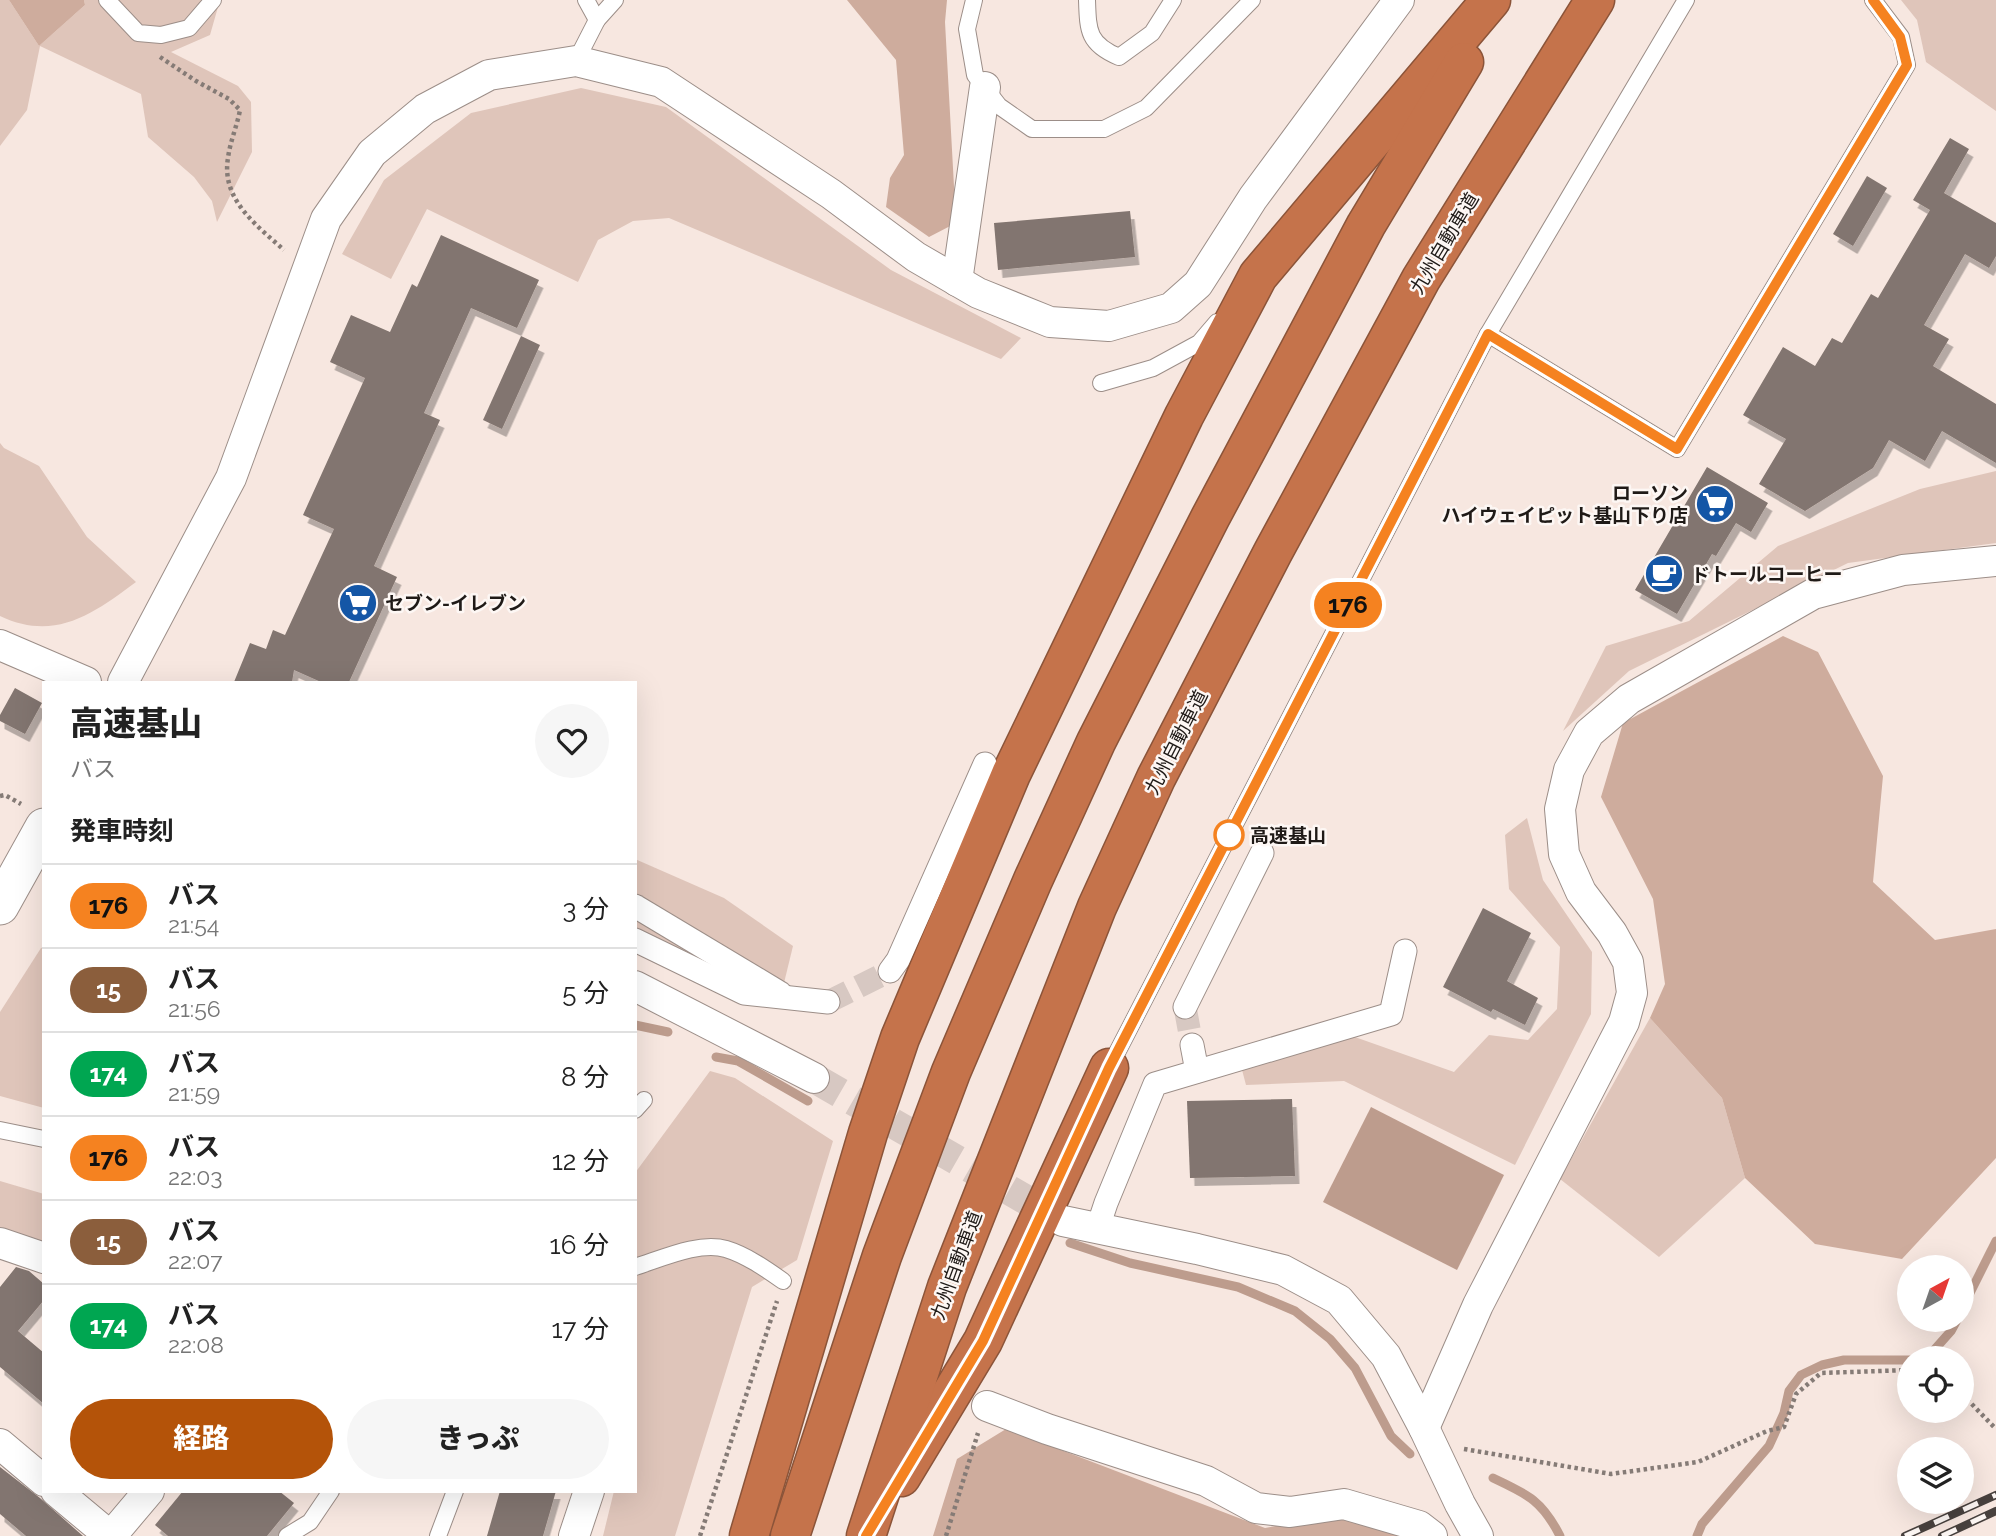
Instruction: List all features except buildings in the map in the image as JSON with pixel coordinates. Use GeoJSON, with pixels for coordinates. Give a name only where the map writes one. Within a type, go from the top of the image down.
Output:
{"type":"FeatureCollection","features":[{"type":"Feature","properties":{"kind":"highway"},"geometry":{"type":"LineString","coordinates":[[749,1536],[867,1133],[900,1038],[1012,774],[1184,416],[1258,276],[1491,0]]}},
{"type":"Feature","properties":{"kind":"highway"},"geometry":{"type":"LineString","coordinates":[[790,1536],[881,1256],[946,1084],[1033,880],[1096,742],[1210,518],[1366,225],[1504,0]]}},
{"type":"Feature","properties":{"kind":"highway","name":"九州自動車道"},"geometry":{"type":"LineString","coordinates":[[866,1536],[947,1287],[1020,1096],[1097,907],[1156,778],[1273,552],[1421,279],[1595,0]]}},
{"type":"Feature","properties":{"kind":"highway"},"geometry":{"type":"LineString","coordinates":[[866,1536],[983,1341],[1109,1068]]}},
{"type":"Feature","properties":{"kind":"street"},"geometry":{"type":"LineString","coordinates":[[124,681],[231,478],[326,219],[372,153],[425,109],[489,75],[576,61],[661,82],[831,194],[916,257],[978,293],[1050,322],[1109,326],[1171,308],[1198,285],[1253,198],[1399,0]]}},
{"type":"Feature","properties":{"kind":"street"},"geometry":{"type":"LineString","coordinates":[[957,281],[985,88]]}},
{"type":"Feature","properties":{"kind":"street"},"geometry":{"type":"LineString","coordinates":[[1424,1427],[1478,1305],[1624,1022],[1632,993],[1628,962],[1612,933],[1581,892],[1564,854],[1560,809],[1569,769],[1589,733],[1629,699],[1813,594],[1903,570],[1996,561]]}},
{"type":"Feature","properties":{"kind":"street"},"geometry":{"type":"LineString","coordinates":[[0,645],[84,681]]}},
{"type":"Feature","properties":{"kind":"street"},"geometry":{"type":"LineString","coordinates":[[890,971],[898,960],[985,764]]}},
{"type":"Feature","properties":{"kind":"street"},"geometry":{"type":"LineString","coordinates":[[0,906],[42,831]]}},
{"type":"Feature","properties":{"kind":"street"},"geometry":{"type":"LineString","coordinates":[[1185,1007],[1262,853]]}},
{"type":"Feature","properties":{"kind":"street"},"geometry":{"type":"LineString","coordinates":[[637,907],[789,998]]}},
{"type":"Feature","properties":{"kind":"street"},"geometry":{"type":"LineString","coordinates":[[637,941],[744,993],[828,1002]]}},
{"type":"Feature","properties":{"kind":"street"},"geometry":{"type":"LineString","coordinates":[[1097,1230],[1155,1084],[1391,1014],[1405,951]]}},
{"type":"Feature","properties":{"kind":"street"},"geometry":{"type":"LineString","coordinates":[[637,987],[814,1079]]}},
{"type":"Feature","properties":{"kind":"street"},"geometry":{"type":"LineString","coordinates":[[1192,1045],[1197,1071]]}},
{"type":"Feature","properties":{"kind":"street"},"geometry":{"type":"LineString","coordinates":[[1063,1221],[1283,1270],[1339,1300],[1386,1356],[1478,1536]]}},
{"type":"Feature","properties":{"kind":"street"},"geometry":{"type":"LineString","coordinates":[[0,1243],[42,1257]]}},
{"type":"Feature","properties":{"kind":"street"},"geometry":{"type":"LineString","coordinates":[[987,1406],[1047,1429],[1206,1481],[1256,1508],[1290,1512],[1344,1504],[1419,1526],[1432,1536]]}},
{"type":"Feature","properties":{"kind":"street"},"geometry":{"type":"LineString","coordinates":[[0,1444],[42,1479]]}},
{"type":"Feature","properties":{"kind":"street"},"geometry":{"type":"LineString","coordinates":[[58,1493],[111,1536],[147,1493]]}},
{"type":"Feature","properties":{"kind":"street"},"geometry":{"type":"LineString","coordinates":[[574,1536],[588,1493]]}},
{"type":"Feature","properties":{"kind":"lane"},"geometry":{"type":"LineString","coordinates":[[107,0],[138,33],[160,35],[189,28],[213,0]]}},
{"type":"Feature","properties":{"kind":"lane"},"geometry":{"type":"LineString","coordinates":[[586,0],[597,20]]}},
{"type":"Feature","properties":{"kind":"lane"},"geometry":{"type":"LineString","coordinates":[[576,61],[597,20],[615,0]]}},
{"type":"Feature","properties":{"kind":"lane"},"geometry":{"type":"LineString","coordinates":[[974,0],[967,29],[975,75],[999,106],[1032,129],[1104,129],[1146,108],[1252,0]]}},
{"type":"Feature","properties":{"kind":"lane"},"geometry":{"type":"LineString","coordinates":[[1087,0],[1088,26],[1101,49],[1119,57],[1152,33],[1173,0]]}},
{"type":"Feature","properties":{"kind":"lane"},"geometry":{"type":"LineString","coordinates":[[1109,1068],[1488,334],[1686,0]]}},
{"type":"Feature","properties":{"kind":"lane"},"geometry":{"type":"LineString","coordinates":[[1488,334],[1677,449],[1907,65],[1900,37],[1873,0]]}},
{"type":"Feature","properties":{"kind":"lane"},"geometry":{"type":"LineString","coordinates":[[1101,383],[1153,368],[1199,343],[1258,276]]}},
{"type":"Feature","properties":{"kind":"lane"},"geometry":{"type":"LineString","coordinates":[[0,1130],[42,1139]]}},
{"type":"Feature","properties":{"kind":"lane"},"geometry":{"type":"LineString","coordinates":[[637,1266],[692,1248],[724,1248],[783,1281]]}},
{"type":"Feature","properties":{"kind":"lane"},"geometry":{"type":"LineString","coordinates":[[287,1536],[310,1522],[330,1493]]}},
{"type":"Feature","properties":{"kind":"lane"},"geometry":{"type":"LineString","coordinates":[[438,1536],[454,1493]]}},
{"type":"Feature","properties":{"kind":"path"},"geometry":{"type":"LineString","coordinates":[[138,33],[156,54],[229,99],[240,110],[228,156],[226,176],[241,211],[306,271]]}},
{"type":"Feature","properties":{"kind":"path"},"geometry":{"type":"LineString","coordinates":[[700,1536],[783,1281]]}},
{"type":"Feature","properties":{"kind":"path"},"geometry":{"type":"LineString","coordinates":[[1424,1427],[1452,1447],[1611,1474],[1699,1462],[1767,1431],[1784,1427],[1796,1394],[1821,1373],[1897,1370]]}},
{"type":"Feature","properties":{"kind":"path"},"geometry":{"type":"LineString","coordinates":[[946,1536],[987,1406]]}},
{"type":"Feature","properties":{"kind":"path"},"geometry":{"type":"LineString","coordinates":[[1974,1406],[1996,1429]]}},
{"type":"Feature","properties":{"kind":"shaded area"},"geometry":{"type":"Polygon","coordinates":[[[0,0],[9,0],[39,46],[85,5],[84,0],[220,0],[210,35],[171,52],[238,86],[251,102],[252,152],[217,222],[212,201],[194,177],[148,137],[141,94],[40,46],[27,110],[0,146],[0,0]]]}},
{"type":"Feature","properties":{"kind":"shaded area"},"geometry":{"type":"Polygon","coordinates":[[[9,0],[84,0],[85,5],[39,46],[9,0]]]}},
{"type":"Feature","properties":{"kind":"shaded area"},"geometry":{"type":"Polygon","coordinates":[[[847,0],[947,0],[945,22],[956,223],[929,237],[886,207],[890,178],[904,155],[896,60],[847,0]]]}},
{"type":"Feature","properties":{"kind":"shaded area"},"geometry":{"type":"Polygon","coordinates":[[[1901,0],[1996,0],[1996,111],[1926,62],[1917,20],[1901,0]]]}},
{"type":"Feature","properties":{"kind":"shaded area"},"geometry":{"type":"Polygon","coordinates":[[[581,88],[666,107],[891,270],[1021,338],[1001,359],[669,218],[633,221],[598,240],[578,282],[427,209],[391,279],[342,254],[384,180],[471,113],[581,88]]]}},
{"type":"Feature","properties":{"kind":"shaded area"},"geometry":{"type":"Polygon","coordinates":[[[0,443],[4,448],[39,466],[87,537],[136,582],[89,614],[56,625],[38,626],[0,616],[0,443]]]}},
{"type":"Feature","properties":{"kind":"shaded area"},"geometry":{"type":"Polygon","coordinates":[[[1996,471],[1996,543],[1848,563],[1629,671],[1563,731],[1606,646],[1689,621],[1778,546],[1920,489],[1996,471]]]}},
{"type":"Feature","properties":{"kind":"shaded area"},"geometry":{"type":"Polygon","coordinates":[[[1783,636],[1818,652],[1883,776],[1873,882],[1935,940],[1996,929],[1996,1158],[1906,1255],[1897,1255],[1897,1258],[1815,1244],[1745,1178],[1722,1098],[1650,1018],[1665,984],[1653,899],[1601,797],[1623,723],[1783,636]]]}},
{"type":"Feature","properties":{"kind":"shaded area"},"geometry":{"type":"Polygon","coordinates":[[[1527,818],[1543,880],[1592,952],[1591,1014],[1515,1165],[1344,1081],[1246,1085],[1237,1051],[1352,1036],[1454,1072],[1489,1035],[1528,1040],[1557,1009],[1560,947],[1509,889],[1505,835],[1527,818]]]}},
{"type":"Feature","properties":{"kind":"shaded area"},"geometry":{"type":"Polygon","coordinates":[[[637,860],[724,898],[793,946],[784,983],[710,968],[637,933],[637,860]]]}},
{"type":"Feature","properties":{"kind":"shaded area"},"geometry":{"type":"Polygon","coordinates":[[[41,948],[42,1107],[0,1096],[0,1012],[41,948]]]}},
{"type":"Feature","properties":{"kind":"shaded area"},"geometry":{"type":"Polygon","coordinates":[[[1650,1018],[1722,1098],[1745,1178],[1659,1257],[1560,1179],[1650,1018]]]}},
{"type":"Feature","properties":{"kind":"shaded area"},"geometry":{"type":"Polygon","coordinates":[[[710,1071],[735,1078],[833,1141],[797,1260],[752,1287],[675,1536],[603,1536],[614,1493],[637,1493],[637,1170],[710,1071]]]}},
{"type":"Feature","properties":{"kind":"shaded area"},"geometry":{"type":"Polygon","coordinates":[[[1371,1107],[1504,1175],[1457,1270],[1323,1202],[1371,1107]]]}},
{"type":"Feature","properties":{"kind":"shaded area"},"geometry":{"type":"Polygon","coordinates":[[[0,1181],[42,1193],[42,1241],[0,1227],[0,1181]]]}},
{"type":"Feature","properties":{"kind":"shaded area"},"geometry":{"type":"Polygon","coordinates":[[[1006,1429],[1265,1528],[1344,1514],[1415,1536],[933,1536],[957,1459],[1006,1429]]]}},
{"type":"Feature","properties":{"kind":"waterway"},"geometry":{"type":"LineString","coordinates":[[637,1025],[668,1032]]}},
{"type":"Feature","properties":{"kind":"waterway"},"geometry":{"type":"LineString","coordinates":[[716,1057],[738,1061],[808,1101]]}},
{"type":"Feature","properties":{"kind":"waterway"},"geometry":{"type":"LineString","coordinates":[[1974,1285],[1996,1241]]}},
{"type":"Feature","properties":{"kind":"waterway"},"geometry":{"type":"LineString","coordinates":[[1070,1243],[1130,1263],[1238,1287],[1295,1311],[1330,1339],[1355,1368],[1391,1436],[1410,1454]]}},
{"type":"Feature","properties":{"kind":"waterway"},"geometry":{"type":"LineString","coordinates":[[1938,1346],[1950,1332]]}},
{"type":"Feature","properties":{"kind":"waterway"},"geometry":{"type":"LineString","coordinates":[[1697,1536],[1702,1524],[1769,1446],[1784,1413],[1789,1391],[1801,1375],[1822,1365],[1844,1360],[1897,1360]]}},
{"type":"Feature","properties":{"kind":"waterway"},"geometry":{"type":"LineString","coordinates":[[1493,1478],[1532,1499],[1547,1514],[1560,1536]]}},
{"type":"Feature","properties":{"kind":"tunnel"},"geometry":{"type":"LineString","coordinates":[[828,1002],[890,971]]}},
{"type":"Feature","properties":{"kind":"tunnel"},"geometry":{"type":"LineString","coordinates":[[1185,1007],[1192,1045]]}},
{"type":"Feature","properties":{"kind":"tunnel"},"geometry":{"type":"LineString","coordinates":[[814,1078],[1063,1221]]}},
{"type":"Feature","properties":{"kind":"railway"},"geometry":{"type":"LineString","coordinates":[[1905,1536],[1996,1495]]}},
{"type":"Feature","properties":{"kind":"railway"},"geometry":{"type":"LineString","coordinates":[[1942,1536],[1996,1511]]}},
{"type":"Feature","properties":{"kind":"bus line","name":"176"},"geometry":{"type":"LineString","coordinates":[[866,1536],[983,1341],[1109,1068],[1488,334],[1677,449],[1907,65],[1900,37],[1873,0]]}},
{"type":"Feature","properties":{"kind":"place","name":"ローソン ハイウェイピット基山下り店"},"geometry":{"type":"Point","coordinates":[1715,504]}},
{"type":"Feature","properties":{"kind":"place","name":"ドトールコーヒー"},"geometry":{"type":"Point","coordinates":[1664,574]}},
{"type":"Feature","properties":{"kind":"place","name":"セブン-イレブン"},"geometry":{"type":"Point","coordinates":[358,603]}},
{"type":"Feature","properties":{"kind":"place","name":"高速基山"},"geometry":{"type":"Point","coordinates":[1229,835]}}]}
